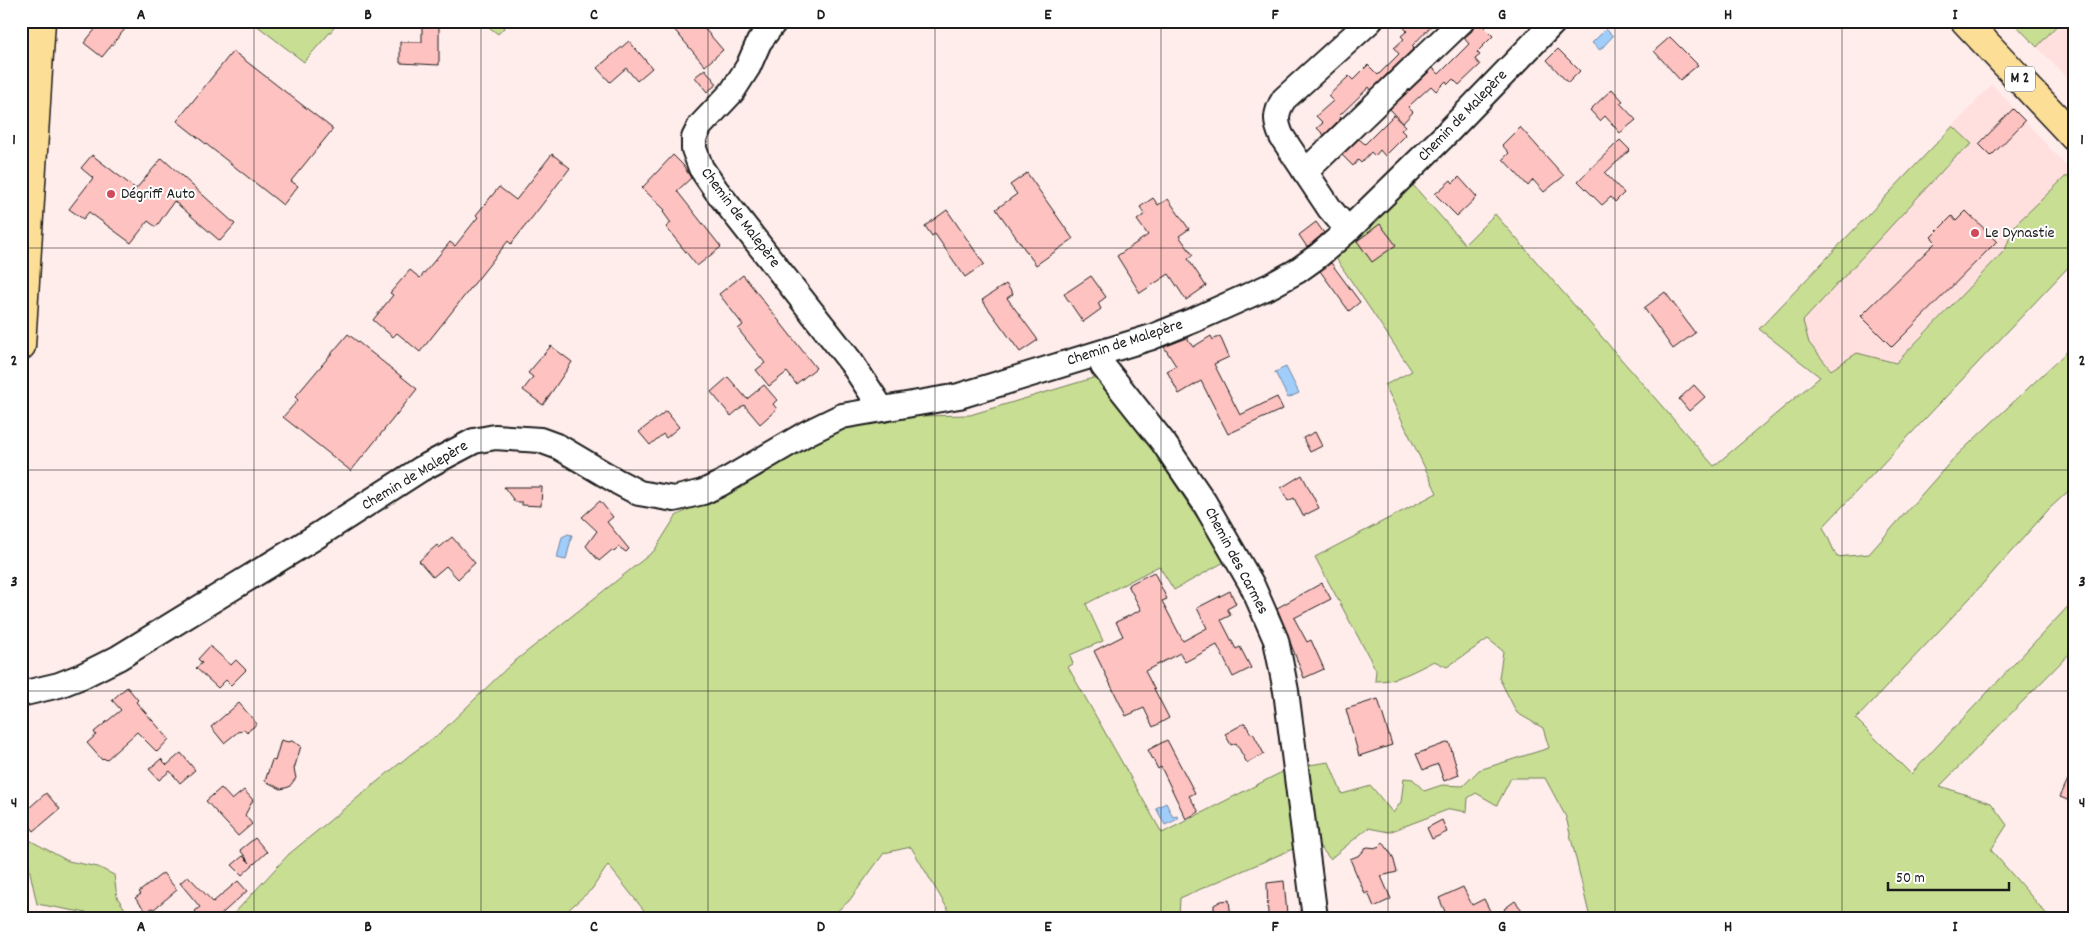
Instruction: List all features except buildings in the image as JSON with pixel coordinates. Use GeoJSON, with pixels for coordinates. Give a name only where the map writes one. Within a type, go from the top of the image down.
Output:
{"type":"FeatureCollection","features":[{"type":"Feature","properties":{"kind":"main road"},"geometry":{"type":"LineString","coordinates":[[21,346],[41,21]]}},
{"type":"Feature","properties":{"kind":"main road","name":"M 2"},"geometry":{"type":"LineString","coordinates":[[1965,21],[2075,138]]}},
{"type":"Feature","properties":{"kind":"street","name":"Chemin de Malepère"},"geometry":{"type":"LineString","coordinates":[[775,21],[759,42],[748,67],[732,92],[700,126],[694,138],[694,149],[701,168],[716,190],[851,362],[882,409]]}},
{"type":"Feature","properties":{"kind":"street"},"geometry":{"type":"LineString","coordinates":[[1348,230],[1330,209],[1277,126],[1278,109],[1284,99],[1370,21]]}},
{"type":"Feature","properties":{"kind":"street"},"geometry":{"type":"LineString","coordinates":[[1306,172],[1462,21]]}},
{"type":"Feature","properties":{"kind":"street","name":"Chemin de Malepère"},"geometry":{"type":"LineString","coordinates":[[21,694],[59,685],[118,658],[304,544],[421,469],[474,441],[495,437],[540,440],[559,447],[639,493],[674,500],[703,492],[720,484],[830,420],[842,416],[959,396],[1098,354],[1152,337],[1270,286],[1297,271],[1348,230],[1444,137],[1555,21]]}},
{"type":"Feature","properties":{"kind":"street","name":"Chemin des Carmes"},"geometry":{"type":"LineString","coordinates":[[1098,354],[1103,366],[1163,442],[1204,502],[1244,569],[1276,640],[1286,691],[1315,918]]}},
{"type":"Feature","properties":{"kind":"shaded area"},"geometry":{"type":"Polygon","coordinates":[[[2061,21],[2075,21],[2075,87],[2037,47],[2061,21]]]}},
{"type":"Feature","properties":{"kind":"shaded area"},"geometry":{"type":"Polygon","coordinates":[[[1992,84],[2075,176],[2065,177],[2015,226],[2005,250],[1895,363],[1857,353],[1832,370],[1809,343],[1803,321],[1955,157],[1972,145],[1953,126],[1992,84]]]}},
{"type":"Feature","properties":{"kind":"green space"},"geometry":{"type":"Polygon","coordinates":[[[251,21],[340,21],[304,62],[251,21]]]}},
{"type":"Feature","properties":{"kind":"green space"},"geometry":{"type":"Polygon","coordinates":[[[481,21],[511,21],[498,34],[481,21]]]}},
{"type":"Feature","properties":{"kind":"green space"},"geometry":{"type":"Polygon","coordinates":[[[2012,21],[2061,21],[2037,47],[2012,21]]]}},
{"type":"Feature","properties":{"kind":"green space"},"geometry":{"type":"Polygon","coordinates":[[[1953,126],[1972,144],[1955,157],[1803,321],[1809,343],[1831,370],[1857,353],[1896,363],[2005,250],[2014,226],[2065,177],[2075,176],[2075,260],[1823,527],[1837,557],[1869,554],[1953,459],[2075,344],[2075,485],[2049,509],[1970,598],[1856,719],[1911,774],[2075,599],[2075,648],[1940,786],[1991,803],[2007,825],[1991,850],[2050,918],[1590,918],[1566,817],[1545,778],[1511,778],[1497,805],[1476,793],[1468,798],[1467,812],[1450,809],[1389,832],[1368,828],[1330,859],[1313,838],[1302,766],[1329,762],[1342,794],[1371,786],[1393,813],[1401,802],[1404,778],[1413,779],[1424,791],[1442,785],[1463,786],[1479,770],[1549,748],[1543,728],[1517,713],[1499,678],[1503,651],[1488,639],[1447,667],[1434,661],[1413,672],[1391,680],[1375,681],[1376,670],[1315,557],[1437,493],[1385,385],[1412,371],[1335,257],[1413,185],[1465,244],[1495,214],[1714,466],[1820,377],[1759,329],[1953,126]]]}},
{"type":"Feature","properties":{"kind":"green space"},"geometry":{"type":"Polygon","coordinates":[[[1103,375],[1226,561],[1174,590],[1159,566],[1086,604],[1103,641],[1070,655],[1073,664],[1068,667],[1162,833],[1284,771],[1295,848],[1180,898],[1179,918],[953,918],[911,847],[884,853],[849,901],[829,918],[650,918],[608,865],[592,889],[559,918],[230,918],[289,854],[411,754],[439,734],[510,665],[654,551],[676,516],[863,417],[970,415],[1103,375]]]}},
{"type":"Feature","properties":{"kind":"green space"},"geometry":{"type":"Polygon","coordinates":[[[22,836],[68,861],[98,867],[114,875],[117,897],[131,918],[95,918],[92,914],[37,904],[22,836]]]}},
{"type":"Feature","properties":{"kind":"water"},"geometry":{"type":"Polygon","coordinates":[[[1606,29],[1613,36],[1600,50],[1592,43],[1606,29]]]}},
{"type":"Feature","properties":{"kind":"water"},"geometry":{"type":"Polygon","coordinates":[[[1286,367],[1299,393],[1288,398],[1275,372],[1286,367]]]}},
{"type":"Feature","properties":{"kind":"water"},"geometry":{"type":"Polygon","coordinates":[[[568,534],[572,535],[566,560],[557,558],[562,537],[568,534]]]}},
{"type":"Feature","properties":{"kind":"water"},"geometry":{"type":"Polygon","coordinates":[[[1166,803],[1173,817],[1177,816],[1178,819],[1165,825],[1156,808],[1166,803]]]}},
{"type":"Feature","properties":{"kind":"place","name":"Dégriff Auto"},"geometry":{"type":"Point","coordinates":[111,194]}},
{"type":"Feature","properties":{"kind":"place","name":"Le Dynastie"},"geometry":{"type":"Point","coordinates":[1975,233]}}]}
